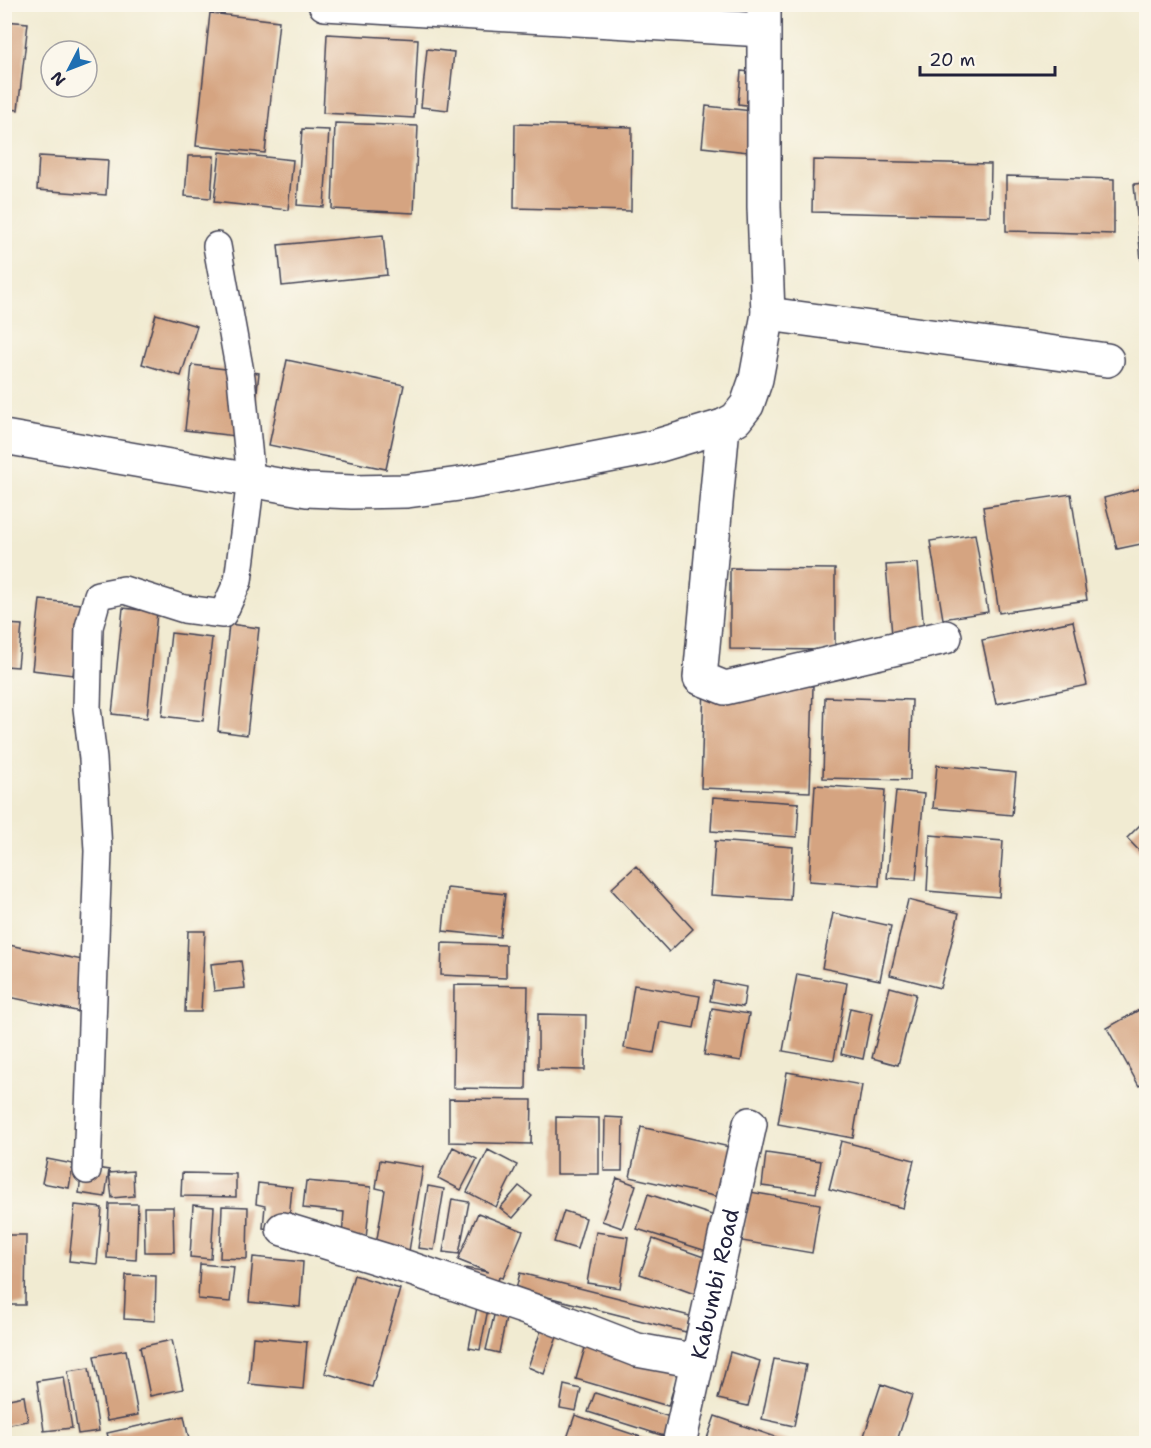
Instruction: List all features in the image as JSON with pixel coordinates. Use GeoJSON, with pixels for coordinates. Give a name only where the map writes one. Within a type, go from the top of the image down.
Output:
{"type":"FeatureCollection","features":[{"type":"Feature","properties":{"kind":"street"},"geometry":{"type":"LineString","coordinates":[[4,437],[307,490],[406,491],[467,483],[650,448],[723,426],[736,419],[747,405],[756,379],[768,314],[764,207],[764,17],[325,4]]}},
{"type":"Feature","properties":{"kind":"street"},"geometry":{"type":"LineString","coordinates":[[768,314],[1107,360]]}},
{"type":"Feature","properties":{"kind":"street"},"geometry":{"type":"LineString","coordinates":[[723,426],[700,678],[725,688],[945,637]]}},
{"type":"Feature","properties":{"kind":"street","name":"Kabumbi Road"},"geometry":{"type":"LineString","coordinates":[[679,1443],[750,1124]]}},
{"type":"Feature","properties":{"kind":"street"},"geometry":{"type":"LineString","coordinates":[[283,1229],[394,1263],[549,1316],[637,1350],[697,1361]]}},
{"type":"Feature","properties":{"kind":"lane"},"geometry":{"type":"LineString","coordinates":[[87,1170],[98,851],[93,759],[87,708],[89,627],[98,595],[124,590],[184,609],[223,614],[238,581],[251,479],[241,378],[217,246]]}},
{"type":"Feature","properties":{"kind":"building"},"geometry":{"type":"Polygon","coordinates":[[[210,13],[279,21],[265,153],[196,146],[210,13]]]}},
{"type":"Feature","properties":{"kind":"building"},"geometry":{"type":"Polygon","coordinates":[[[4,21],[28,23],[18,110],[4,108],[4,21]]]}},
{"type":"Feature","properties":{"kind":"building"},"geometry":{"type":"Polygon","coordinates":[[[327,34],[418,39],[414,118],[323,113],[327,34]]]}},
{"type":"Feature","properties":{"kind":"building"},"geometry":{"type":"Polygon","coordinates":[[[427,49],[454,52],[448,110],[421,107],[427,49]]]}},
{"type":"Feature","properties":{"kind":"building"},"geometry":{"type":"Polygon","coordinates":[[[741,71],[777,75],[773,108],[738,104],[741,71]]]}},
{"type":"Feature","properties":{"kind":"building"},"geometry":{"type":"Polygon","coordinates":[[[706,106],[771,113],[767,154],[702,147],[706,106]]]}},
{"type":"Feature","properties":{"kind":"building"},"geometry":{"type":"Polygon","coordinates":[[[335,123],[418,126],[414,213],[332,209],[335,123]]]}},
{"type":"Feature","properties":{"kind":"building"},"geometry":{"type":"Polygon","coordinates":[[[515,124],[632,127],[631,211],[514,208],[515,124]]]}},
{"type":"Feature","properties":{"kind":"building"},"geometry":{"type":"Polygon","coordinates":[[[302,129],[329,130],[324,207],[297,205],[302,129]]]}},
{"type":"Feature","properties":{"kind":"building"},"geometry":{"type":"Polygon","coordinates":[[[220,152],[293,160],[288,210],[214,202],[220,152]]]}},
{"type":"Feature","properties":{"kind":"building"},"geometry":{"type":"Polygon","coordinates":[[[39,156],[108,160],[106,195],[37,190],[39,156]]]}},
{"type":"Feature","properties":{"kind":"building"},"geometry":{"type":"Polygon","coordinates":[[[188,156],[214,156],[211,198],[185,196],[188,156]]]}},
{"type":"Feature","properties":{"kind":"building"},"geometry":{"type":"Polygon","coordinates":[[[813,160],[991,164],[990,216],[812,212],[813,160]]]}},
{"type":"Feature","properties":{"kind":"building"},"geometry":{"type":"Polygon","coordinates":[[[1006,176],[1114,179],[1114,234],[1006,231],[1006,176]]]}},
{"type":"Feature","properties":{"kind":"building"},"geometry":{"type":"Polygon","coordinates":[[[1146,183],[1146,260],[1141,260],[1134,184],[1146,183]]]}},
{"type":"Feature","properties":{"kind":"building"},"geometry":{"type":"Polygon","coordinates":[[[383,235],[387,275],[282,286],[278,245],[383,235]]]}},
{"type":"Feature","properties":{"kind":"building"},"geometry":{"type":"Polygon","coordinates":[[[156,314],[197,326],[181,376],[142,364],[156,314]]]}},
{"type":"Feature","properties":{"kind":"building"},"geometry":{"type":"Polygon","coordinates":[[[287,360],[404,385],[386,469],[269,445],[287,360]]]}},
{"type":"Feature","properties":{"kind":"building"},"geometry":{"type":"Polygon","coordinates":[[[192,365],[259,373],[252,438],[185,430],[192,365]]]}},
{"type":"Feature","properties":{"kind":"building"},"geometry":{"type":"Polygon","coordinates":[[[1146,487],[1146,543],[1117,549],[1104,498],[1146,487]]]}},
{"type":"Feature","properties":{"kind":"building"},"geometry":{"type":"Polygon","coordinates":[[[1071,494],[1087,600],[999,613],[983,507],[1071,494]]]}},
{"type":"Feature","properties":{"kind":"building"},"geometry":{"type":"Polygon","coordinates":[[[975,534],[988,612],[943,619],[930,541],[975,534]]]}},
{"type":"Feature","properties":{"kind":"building"},"geometry":{"type":"Polygon","coordinates":[[[918,563],[924,632],[892,635],[886,565],[918,563]]]}},
{"type":"Feature","properties":{"kind":"building"},"geometry":{"type":"Polygon","coordinates":[[[730,568],[835,569],[835,650],[730,649],[730,568]]]}},
{"type":"Feature","properties":{"kind":"building"},"geometry":{"type":"Polygon","coordinates":[[[40,600],[81,604],[73,675],[32,670],[40,600]]]}},
{"type":"Feature","properties":{"kind":"building"},"geometry":{"type":"Polygon","coordinates":[[[123,608],[157,612],[147,718],[112,714],[123,608]]]}},
{"type":"Feature","properties":{"kind":"building"},"geometry":{"type":"Polygon","coordinates":[[[1073,621],[1087,685],[996,704],[982,640],[1073,621]]]}},
{"type":"Feature","properties":{"kind":"building"},"geometry":{"type":"Polygon","coordinates":[[[5,624],[22,625],[18,667],[5,666],[5,624]]]}},
{"type":"Feature","properties":{"kind":"building"},"geometry":{"type":"Polygon","coordinates":[[[229,624],[259,628],[247,735],[218,731],[229,624]]]}},
{"type":"Feature","properties":{"kind":"building"},"geometry":{"type":"Polygon","coordinates":[[[171,633],[212,638],[203,721],[162,716],[171,633]]]}},
{"type":"Feature","properties":{"kind":"building"},"geometry":{"type":"Polygon","coordinates":[[[704,682],[813,686],[810,792],[701,788],[704,682]]]}},
{"type":"Feature","properties":{"kind":"building"},"geometry":{"type":"Polygon","coordinates":[[[825,697],[912,700],[910,780],[823,778],[825,697]]]}},
{"type":"Feature","properties":{"kind":"building"},"geometry":{"type":"Polygon","coordinates":[[[937,765],[1016,773],[1012,815],[933,808],[937,765]]]}},
{"type":"Feature","properties":{"kind":"building"},"geometry":{"type":"Polygon","coordinates":[[[815,785],[885,790],[879,886],[809,881],[815,785]]]}},
{"type":"Feature","properties":{"kind":"building"},"geometry":{"type":"Polygon","coordinates":[[[896,791],[924,794],[916,880],[887,878],[896,791]]]}},
{"type":"Feature","properties":{"kind":"building"},"geometry":{"type":"Polygon","coordinates":[[[713,797],[799,803],[797,837],[711,831],[713,797]]]}},
{"type":"Feature","properties":{"kind":"building"},"geometry":{"type":"Polygon","coordinates":[[[1146,819],[1146,858],[1127,838],[1146,819]]]}},
{"type":"Feature","properties":{"kind":"building"},"geometry":{"type":"Polygon","coordinates":[[[930,835],[1003,841],[999,897],[927,891],[930,835]]]}},
{"type":"Feature","properties":{"kind":"building"},"geometry":{"type":"Polygon","coordinates":[[[715,841],[793,847],[790,900],[711,895],[715,841]]]}},
{"type":"Feature","properties":{"kind":"building"},"geometry":{"type":"Polygon","coordinates":[[[636,866],[693,929],[669,952],[611,889],[636,866]]]}},
{"type":"Feature","properties":{"kind":"building"},"geometry":{"type":"Polygon","coordinates":[[[447,888],[505,894],[500,937],[443,931],[447,888]]]}},
{"type":"Feature","properties":{"kind":"building"},"geometry":{"type":"Polygon","coordinates":[[[908,900],[959,913],[940,988],[890,975],[908,900]]]}},
{"type":"Feature","properties":{"kind":"building"},"geometry":{"type":"Polygon","coordinates":[[[833,913],[891,926],[880,980],[822,968],[833,913]]]}},
{"type":"Feature","properties":{"kind":"building"},"geometry":{"type":"Polygon","coordinates":[[[188,931],[205,931],[201,1012],[185,1012],[188,931]]]}},
{"type":"Feature","properties":{"kind":"building"},"geometry":{"type":"Polygon","coordinates":[[[442,943],[506,945],[506,978],[441,975],[442,943]]]}},
{"type":"Feature","properties":{"kind":"building"},"geometry":{"type":"Polygon","coordinates":[[[4,944],[97,963],[86,1013],[4,996],[4,944]]]}},
{"type":"Feature","properties":{"kind":"building"},"geometry":{"type":"Polygon","coordinates":[[[241,961],[245,988],[214,991],[211,964],[241,961]]]}},
{"type":"Feature","properties":{"kind":"building"},"geometry":{"type":"Polygon","coordinates":[[[797,974],[847,983],[834,1060],[783,1051],[797,974]]]}},
{"type":"Feature","properties":{"kind":"building"},"geometry":{"type":"Polygon","coordinates":[[[714,981],[746,987],[743,1007],[710,1001],[714,981]]]}},
{"type":"Feature","properties":{"kind":"building"},"geometry":{"type":"Polygon","coordinates":[[[454,985],[528,986],[526,1089],[453,1088],[454,985]]]}},
{"type":"Feature","properties":{"kind":"building"},"geometry":{"type":"Polygon","coordinates":[[[634,985],[700,996],[694,1028],[660,1022],[654,1053],[624,1048],[634,985]]]}},
{"type":"Feature","properties":{"kind":"building"},"geometry":{"type":"Polygon","coordinates":[[[890,987],[916,994],[898,1065],[872,1058],[890,987]]]}},
{"type":"Feature","properties":{"kind":"building"},"geometry":{"type":"Polygon","coordinates":[[[1146,1006],[1146,1082],[1139,1086],[1107,1028],[1146,1006]]]}},
{"type":"Feature","properties":{"kind":"building"},"geometry":{"type":"Polygon","coordinates":[[[712,1008],[749,1014],[741,1061],[704,1055],[712,1008]]]}},
{"type":"Feature","properties":{"kind":"building"},"geometry":{"type":"Polygon","coordinates":[[[850,1008],[872,1013],[863,1059],[841,1054],[850,1008]]]}},
{"type":"Feature","properties":{"kind":"building"},"geometry":{"type":"Polygon","coordinates":[[[538,1014],[586,1015],[585,1070],[538,1069],[538,1014]]]}},
{"type":"Feature","properties":{"kind":"building"},"geometry":{"type":"Polygon","coordinates":[[[787,1072],[862,1085],[853,1138],[778,1124],[787,1072]]]}},
{"type":"Feature","properties":{"kind":"building"},"geometry":{"type":"Polygon","coordinates":[[[449,1099],[532,1100],[531,1144],[449,1142],[449,1099]]]}},
{"type":"Feature","properties":{"kind":"building"},"geometry":{"type":"Polygon","coordinates":[[[556,1117],[599,1118],[599,1174],[556,1174],[556,1117]]]}},
{"type":"Feature","properties":{"kind":"building"},"geometry":{"type":"Polygon","coordinates":[[[605,1117],[623,1118],[622,1171],[604,1171],[605,1117]]]}},
{"type":"Feature","properties":{"kind":"building"},"geometry":{"type":"Polygon","coordinates":[[[641,1127],[734,1148],[723,1198],[630,1177],[641,1127]]]}},
{"type":"Feature","properties":{"kind":"building"},"geometry":{"type":"Polygon","coordinates":[[[841,1141],[914,1160],[903,1208],[829,1189],[841,1141]]]}},
{"type":"Feature","properties":{"kind":"building"},"geometry":{"type":"Polygon","coordinates":[[[453,1147],[477,1159],[461,1190],[438,1178],[453,1147]]]}},
{"type":"Feature","properties":{"kind":"building"},"geometry":{"type":"Polygon","coordinates":[[[488,1150],[517,1165],[496,1207],[467,1192],[488,1150]]]}},
{"type":"Feature","properties":{"kind":"building"},"geometry":{"type":"Polygon","coordinates":[[[766,1153],[821,1161],[816,1193],[762,1186],[766,1153]]]}},
{"type":"Feature","properties":{"kind":"building"},"geometry":{"type":"Polygon","coordinates":[[[47,1159],[73,1164],[69,1188],[42,1183],[47,1159]]]}},
{"type":"Feature","properties":{"kind":"building"},"geometry":{"type":"Polygon","coordinates":[[[380,1160],[423,1167],[408,1257],[375,1251],[385,1190],[376,1188],[380,1160]]]}},
{"type":"Feature","properties":{"kind":"building"},"geometry":{"type":"Polygon","coordinates":[[[82,1166],[109,1170],[105,1197],[79,1193],[82,1166]]]}},
{"type":"Feature","properties":{"kind":"building"},"geometry":{"type":"Polygon","coordinates":[[[133,1171],[134,1196],[112,1198],[109,1173],[133,1171]]]}},
{"type":"Feature","properties":{"kind":"building"},"geometry":{"type":"Polygon","coordinates":[[[182,1173],[236,1174],[236,1197],[181,1196],[182,1173]]]}},
{"type":"Feature","properties":{"kind":"building"},"geometry":{"type":"Polygon","coordinates":[[[617,1178],[636,1185],[622,1228],[602,1221],[617,1178]]]}},
{"type":"Feature","properties":{"kind":"building"},"geometry":{"type":"Polygon","coordinates":[[[306,1181],[371,1187],[366,1239],[342,1236],[344,1212],[303,1208],[306,1181]]]}},
{"type":"Feature","properties":{"kind":"building"},"geometry":{"type":"Polygon","coordinates":[[[258,1183],[292,1187],[288,1231],[263,1228],[265,1206],[256,1204],[258,1183]]]}},
{"type":"Feature","properties":{"kind":"building"},"geometry":{"type":"Polygon","coordinates":[[[428,1186],[444,1189],[434,1250],[418,1248],[428,1186]]]}},
{"type":"Feature","properties":{"kind":"building"},"geometry":{"type":"Polygon","coordinates":[[[519,1186],[532,1196],[513,1218],[500,1208],[519,1186]]]}},
{"type":"Feature","properties":{"kind":"building"},"geometry":{"type":"Polygon","coordinates":[[[750,1192],[820,1204],[812,1253],[742,1241],[750,1192]]]}},
{"type":"Feature","properties":{"kind":"building"},"geometry":{"type":"Polygon","coordinates":[[[648,1194],[727,1220],[716,1254],[637,1229],[648,1194]]]}},
{"type":"Feature","properties":{"kind":"building"},"geometry":{"type":"Polygon","coordinates":[[[452,1199],[469,1202],[459,1254],[443,1252],[452,1199]]]}},
{"type":"Feature","properties":{"kind":"building"},"geometry":{"type":"Polygon","coordinates":[[[109,1204],[138,1204],[136,1260],[107,1258],[109,1204]]]}},
{"type":"Feature","properties":{"kind":"building"},"geometry":{"type":"Polygon","coordinates":[[[75,1205],[102,1208],[97,1264],[69,1261],[75,1205]]]}},
{"type":"Feature","properties":{"kind":"building"},"geometry":{"type":"Polygon","coordinates":[[[193,1205],[214,1207],[211,1259],[190,1257],[193,1205]]]}},
{"type":"Feature","properties":{"kind":"building"},"geometry":{"type":"Polygon","coordinates":[[[222,1206],[248,1207],[247,1259],[220,1258],[222,1206]]]}},
{"type":"Feature","properties":{"kind":"building"},"geometry":{"type":"Polygon","coordinates":[[[144,1207],[173,1207],[174,1252],[145,1252],[144,1207]]]}},
{"type":"Feature","properties":{"kind":"building"},"geometry":{"type":"Polygon","coordinates":[[[564,1211],[586,1218],[577,1249],[554,1242],[564,1211]]]}},
{"type":"Feature","properties":{"kind":"building"},"geometry":{"type":"Polygon","coordinates":[[[478,1213],[523,1231],[503,1278],[499,1277],[496,1291],[462,1285],[465,1268],[488,1272],[458,1260],[478,1213]]]}},
{"type":"Feature","properties":{"kind":"building"},"geometry":{"type":"Polygon","coordinates":[[[596,1232],[628,1237],[620,1288],[587,1283],[596,1232]]]}},
{"type":"Feature","properties":{"kind":"building"},"geometry":{"type":"Polygon","coordinates":[[[4,1235],[26,1235],[25,1305],[4,1305],[4,1235]]]}},
{"type":"Feature","properties":{"kind":"building"},"geometry":{"type":"Polygon","coordinates":[[[653,1239],[712,1260],[700,1296],[640,1274],[653,1239]]]}},
{"type":"Feature","properties":{"kind":"building"},"geometry":{"type":"Polygon","coordinates":[[[253,1257],[303,1262],[300,1307],[249,1302],[253,1257]]]}},
{"type":"Feature","properties":{"kind":"building"},"geometry":{"type":"Polygon","coordinates":[[[200,1264],[234,1267],[230,1302],[198,1299],[200,1264]]]}},
{"type":"Feature","properties":{"kind":"building"},"geometry":{"type":"Polygon","coordinates":[[[520,1273],[690,1316],[686,1332],[516,1289],[520,1273]]]}},
{"type":"Feature","properties":{"kind":"building"},"geometry":{"type":"Polygon","coordinates":[[[126,1275],[156,1276],[155,1321],[124,1319],[126,1275]]]}},
{"type":"Feature","properties":{"kind":"building"},"geometry":{"type":"Polygon","coordinates":[[[354,1275],[400,1289],[372,1387],[325,1373],[354,1275]]]}},
{"type":"Feature","properties":{"kind":"building"},"geometry":{"type":"Polygon","coordinates":[[[477,1307],[488,1309],[480,1350],[469,1348],[477,1307]]]}},
{"type":"Feature","properties":{"kind":"building"},"geometry":{"type":"Polygon","coordinates":[[[495,1311],[507,1313],[499,1353],[486,1350],[495,1311]]]}},
{"type":"Feature","properties":{"kind":"building"},"geometry":{"type":"Polygon","coordinates":[[[543,1325],[559,1331],[544,1374],[528,1367],[543,1325]]]}},
{"type":"Feature","properties":{"kind":"building"},"geometry":{"type":"Polygon","coordinates":[[[253,1337],[307,1342],[303,1389],[249,1384],[253,1337]]]}},
{"type":"Feature","properties":{"kind":"building"},"geometry":{"type":"Polygon","coordinates":[[[172,1340],[183,1389],[150,1396],[140,1347],[172,1340]]]}},
{"type":"Feature","properties":{"kind":"building"},"geometry":{"type":"Polygon","coordinates":[[[587,1341],[680,1368],[668,1406],[576,1379],[587,1341]]]}},
{"type":"Feature","properties":{"kind":"building"},"geometry":{"type":"Polygon","coordinates":[[[126,1350],[138,1415],[107,1421],[94,1356],[126,1350]]]}},
{"type":"Feature","properties":{"kind":"building"},"geometry":{"type":"Polygon","coordinates":[[[730,1352],[760,1361],[748,1406],[718,1399],[730,1352]]]}},
{"type":"Feature","properties":{"kind":"building"},"geometry":{"type":"Polygon","coordinates":[[[774,1359],[806,1365],[794,1426],[762,1419],[774,1359]]]}},
{"type":"Feature","properties":{"kind":"building"},"geometry":{"type":"Polygon","coordinates":[[[89,1368],[99,1431],[78,1434],[68,1371],[89,1368]]]}},
{"type":"Feature","properties":{"kind":"building"},"geometry":{"type":"Polygon","coordinates":[[[64,1377],[72,1428],[44,1431],[37,1381],[64,1377]]]}},
{"type":"Feature","properties":{"kind":"building"},"geometry":{"type":"Polygon","coordinates":[[[881,1384],[912,1395],[896,1444],[876,1444],[863,1439],[881,1384]]]}},
{"type":"Feature","properties":{"kind":"building"},"geometry":{"type":"Polygon","coordinates":[[[564,1385],[581,1389],[576,1411],[560,1408],[564,1385]]]}},
{"type":"Feature","properties":{"kind":"building"},"geometry":{"type":"Polygon","coordinates":[[[595,1393],[670,1417],[664,1436],[588,1412],[595,1393]]]}},
{"type":"Feature","properties":{"kind":"building"},"geometry":{"type":"Polygon","coordinates":[[[24,1396],[28,1421],[4,1425],[4,1400],[24,1396]]]}},
{"type":"Feature","properties":{"kind":"building"},"geometry":{"type":"Polygon","coordinates":[[[575,1415],[659,1443],[659,1444],[565,1444],[575,1415]]]}},
{"type":"Feature","properties":{"kind":"building"},"geometry":{"type":"Polygon","coordinates":[[[184,1416],[190,1444],[110,1444],[107,1433],[184,1416]]]}},
{"type":"Feature","properties":{"kind":"building"},"geometry":{"type":"Polygon","coordinates":[[[715,1416],[793,1443],[793,1444],[705,1444],[715,1416]]]}}]}
